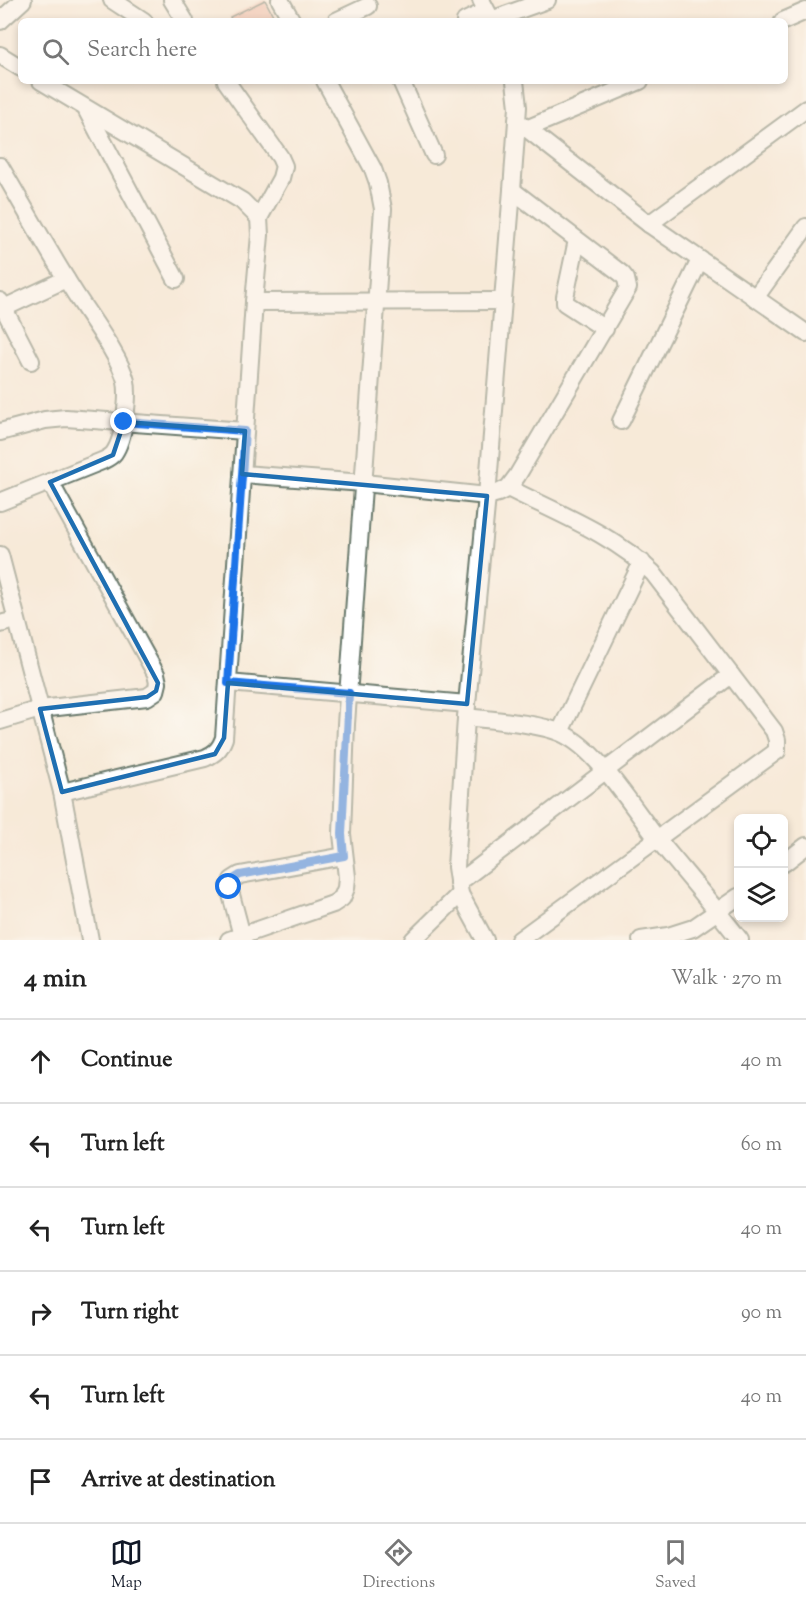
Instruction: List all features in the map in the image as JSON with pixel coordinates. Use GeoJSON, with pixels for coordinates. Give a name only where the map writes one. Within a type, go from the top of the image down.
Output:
{"type":"FeatureCollection","features":[{"type":"Feature","properties":{"kind":"street"},"geometry":{"type":"LineString","coordinates":[[0,21],[23,0]]}},
{"type":"Feature","properties":{"kind":"street"},"geometry":{"type":"LineString","coordinates":[[112,0],[139,18]]}},
{"type":"Feature","properties":{"kind":"street"},"geometry":{"type":"LineString","coordinates":[[172,0],[183,18]]}},
{"type":"Feature","properties":{"kind":"street"},"geometry":{"type":"LineString","coordinates":[[280,0],[290,18]]}},
{"type":"Feature","properties":{"kind":"street"},"geometry":{"type":"LineString","coordinates":[[474,18],[547,0]]}},
{"type":"Feature","properties":{"kind":"street"},"geometry":{"type":"LineString","coordinates":[[344,18],[369,9]]}},
{"type":"Feature","properties":{"kind":"street"},"geometry":{"type":"LineString","coordinates":[[788,19],[806,11]]}},
{"type":"Feature","properties":{"kind":"street"},"geometry":{"type":"LineString","coordinates":[[0,55],[18,66]]}},
{"type":"Feature","properties":{"kind":"street"},"geometry":{"type":"LineString","coordinates":[[46,84],[242,201],[259,218]]}},
{"type":"Feature","properties":{"kind":"street"},"geometry":{"type":"LineString","coordinates":[[62,792],[205,758],[215,754],[224,738],[260,235],[259,218],[281,178],[284,166],[228,84]]}},
{"type":"Feature","properties":{"kind":"street"},"geometry":{"type":"LineString","coordinates":[[327,84],[372,169],[382,195],[383,209],[349,693],[342,834],[347,877],[346,888],[342,898],[333,903],[236,938],[229,887],[232,880],[240,875],[344,856]]}},
{"type":"Feature","properties":{"kind":"street"},"geometry":{"type":"LineString","coordinates":[[402,84],[434,155]]}},
{"type":"Feature","properties":{"kind":"street"},"geometry":{"type":"LineString","coordinates":[[485,940],[459,889],[456,867],[467,710],[512,190],[522,125],[515,84]]}},
{"type":"Feature","properties":{"kind":"street"},"geometry":{"type":"LineString","coordinates":[[522,125],[632,84]]}},
{"type":"Feature","properties":{"kind":"street"},"geometry":{"type":"LineString","coordinates":[[649,224],[806,109]]}},
{"type":"Feature","properties":{"kind":"street"},"geometry":{"type":"LineString","coordinates":[[87,110],[176,279]]}},
{"type":"Feature","properties":{"kind":"street"},"geometry":{"type":"LineString","coordinates":[[522,125],[649,224],[806,333]]}},
{"type":"Feature","properties":{"kind":"street"},"geometry":{"type":"LineString","coordinates":[[0,166],[117,361],[126,381],[124,422],[113,455],[0,502]]}},
{"type":"Feature","properties":{"kind":"street"},"geometry":{"type":"LineString","coordinates":[[242,474],[364,483],[487,496],[498,494],[508,488],[532,454],[628,288],[626,279],[512,190]]}},
{"type":"Feature","properties":{"kind":"street"},"geometry":{"type":"LineString","coordinates":[[755,298],[806,227]]}},
{"type":"Feature","properties":{"kind":"street"},"geometry":{"type":"LineString","coordinates":[[577,240],[565,297],[566,303],[605,329]]}},
{"type":"Feature","properties":{"kind":"street"},"geometry":{"type":"LineString","coordinates":[[621,421],[700,260]]}},
{"type":"Feature","properties":{"kind":"street"},"geometry":{"type":"LineString","coordinates":[[31,362],[2,305],[66,279]]}},
{"type":"Feature","properties":{"kind":"street"},"geometry":{"type":"LineString","coordinates":[[254,302],[503,301]]}},
{"type":"Feature","properties":{"kind":"street"},"geometry":{"type":"LineString","coordinates":[[0,432],[45,420],[66,418],[245,431]]}},
{"type":"Feature","properties":{"kind":"street"},"geometry":{"type":"LineString","coordinates":[[0,721],[40,709],[147,697],[156,691],[158,683],[156,674],[50,482]]}},
{"type":"Feature","properties":{"kind":"street"},"geometry":{"type":"LineString","coordinates":[[508,488],[614,542],[642,562],[653,573],[774,731],[777,740],[777,751],[519,940]]}},
{"type":"Feature","properties":{"kind":"street"},"geometry":{"type":"LineString","coordinates":[[0,555],[8,622],[40,709],[62,792],[90,940]]}},
{"type":"Feature","properties":{"kind":"street"},"geometry":{"type":"LineString","coordinates":[[560,732],[642,562]]}},
{"type":"Feature","properties":{"kind":"street"},"geometry":{"type":"LineString","coordinates":[[413,940],[459,889],[605,770],[731,675]]}},
{"type":"Feature","properties":{"kind":"street"},"geometry":{"type":"LineString","coordinates":[[228,683],[349,693],[467,710],[560,732],[576,741],[605,770],[658,840],[740,940]]}},
{"type":"Feature","properties":{"kind":"street"},"geometry":{"type":"LineString","coordinates":[[788,859],[806,846]]}},
{"type":"Feature","properties":{"kind":"street"},"geometry":{"type":"LineString","coordinates":[[641,940],[681,933],[734,900]]}},
{"type":"Feature","properties":{"kind":"highlighted area"},"geometry":{"type":"Polygon","coordinates":[[[124,422],[245,431],[242,474],[487,496],[467,704],[228,683],[224,738],[215,754],[62,792],[40,709],[147,697],[156,691],[158,683],[50,482],[113,455],[124,422]]]}},
{"type":"Feature","properties":{"kind":"building"},"geometry":{"type":"Polygon","coordinates":[[[265,0],[274,18],[230,18],[265,0]]]}},
{"type":"Feature","properties":{"kind":"route"},"geometry":{"type":"LineString","coordinates":[[124,422],[245,431],[228,683],[349,693],[342,834],[344,856],[240,875],[232,880],[229,887]]}}]}
